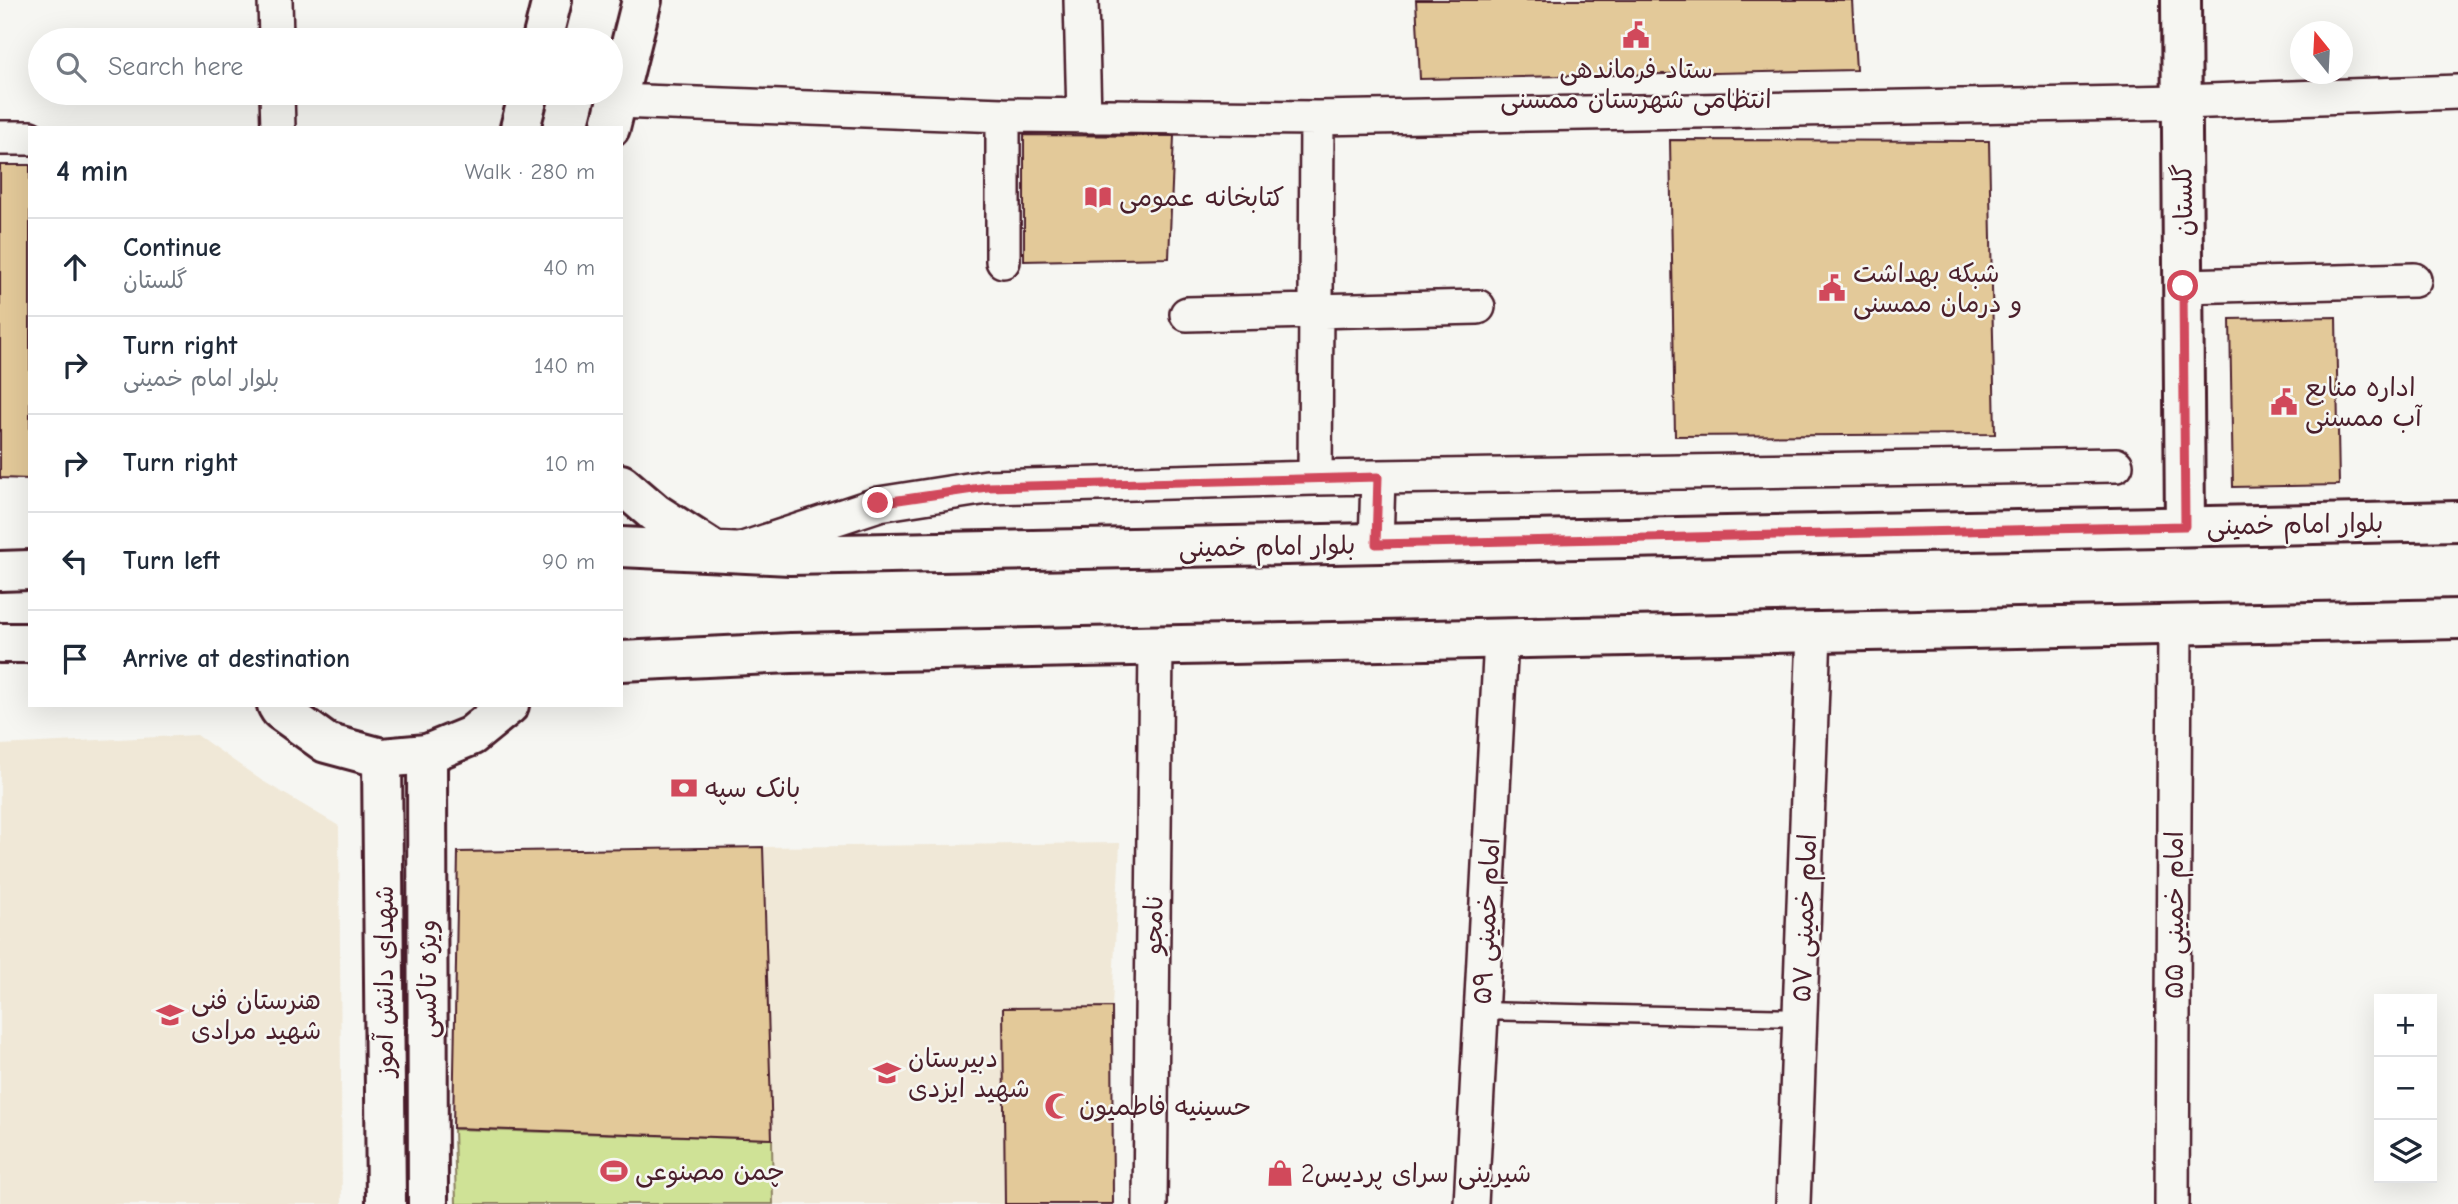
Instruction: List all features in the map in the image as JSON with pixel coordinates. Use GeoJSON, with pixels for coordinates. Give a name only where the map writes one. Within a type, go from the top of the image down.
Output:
{"type":"FeatureCollection","features":[{"type":"Feature","properties":{"kind":"main road"},"geometry":{"type":"LineString","coordinates":[[545,28],[552,0]]}},
{"type":"Feature","properties":{"kind":"main road"},"geometry":{"type":"LineString","coordinates":[[623,75],[642,0]]}},
{"type":"Feature","properties":{"kind":"main road","name":"گلستان"},"geometry":{"type":"LineString","coordinates":[[2181,0],[2185,526]]}},
{"type":"Feature","properties":{"kind":"main road"},"geometry":{"type":"LineString","coordinates":[[521,126],[526,105]]}},
{"type":"Feature","properties":{"kind":"main road"},"geometry":{"type":"LineString","coordinates":[[623,486],[655,513],[724,551]]}},
{"type":"Feature","properties":{"kind":"main road","name":"بلوار امام خمينی"},"geometry":{"type":"LineString","coordinates":[[623,547],[790,555],[2458,521]]}},
{"type":"Feature","properties":{"kind":"main road"},"geometry":{"type":"LineString","coordinates":[[0,571],[28,570]]}},
{"type":"Feature","properties":{"kind":"main road"},"geometry":{"type":"LineString","coordinates":[[623,661],[790,653],[2458,619]]}},
{"type":"Feature","properties":{"kind":"main road"},"geometry":{"type":"LineString","coordinates":[[0,643],[28,643]]}},
{"type":"Feature","properties":{"kind":"main road"},"geometry":{"type":"LineString","coordinates":[[278,707],[327,743],[382,758],[427,754],[471,736],[507,707]]}},
{"type":"Feature","properties":{"kind":"main road","name":"ویژه تاکسی"},"geometry":{"type":"LineString","coordinates":[[427,754],[428,1204]]}},
{"type":"Feature","properties":{"kind":"main road","name":"شهدای دانش آموز"},"geometry":{"type":"LineString","coordinates":[[382,758],[386,1204]]}},
{"type":"Feature","properties":{"kind":"street"},"geometry":{"type":"LineString","coordinates":[[275,0],[276,28]]}},
{"type":"Feature","properties":{"kind":"street"},"geometry":{"type":"LineString","coordinates":[[1081,0],[1084,116]]}},
{"type":"Feature","properties":{"kind":"street"},"geometry":{"type":"LineString","coordinates":[[613,115],[1317,118],[2182,102],[2458,92]]}},
{"type":"Feature","properties":{"kind":"street"},"geometry":{"type":"LineString","coordinates":[[277,105],[278,126]]}},
{"type":"Feature","properties":{"kind":"street"},"geometry":{"type":"LineString","coordinates":[[1003,115],[1003,261]]}},
{"type":"Feature","properties":{"kind":"street"},"geometry":{"type":"LineString","coordinates":[[1315,478],[1317,118]]}},
{"type":"Feature","properties":{"kind":"street"},"geometry":{"type":"LineString","coordinates":[[0,138],[28,138]]}},
{"type":"Feature","properties":{"kind":"street"},"geometry":{"type":"LineString","coordinates":[[2183,286],[2414,281]]}},
{"type":"Feature","properties":{"kind":"street"},"geometry":{"type":"LineString","coordinates":[[1188,314],[1478,307]]}},
{"type":"Feature","properties":{"kind":"street"},"geometry":{"type":"LineString","coordinates":[[724,551],[878,503],[987,487],[1315,478],[2116,465]]}},
{"type":"Feature","properties":{"kind":"street"},"geometry":{"type":"LineString","coordinates":[[1376,544],[1378,477]]}},
{"type":"Feature","properties":{"kind":"street","name":"امام خمينی ۵۵"},"geometry":{"type":"LineString","coordinates":[[2172,1204],[2175,625]]}},
{"type":"Feature","properties":{"kind":"street","name":"امام خمينی ۵۷"},"geometry":{"type":"LineString","coordinates":[[1793,1204],[1814,632]]}},
{"type":"Feature","properties":{"kind":"street","name":"امام خمينی ۵۹"},"geometry":{"type":"LineString","coordinates":[[1471,1204],[1501,639]]}},
{"type":"Feature","properties":{"kind":"street","name":"نامجو"},"geometry":{"type":"LineString","coordinates":[[1150,1204],[1156,646]]}},
{"type":"Feature","properties":{"kind":"lane"},"geometry":{"type":"LineString","coordinates":[[1481,1011],[1800,1018]]}},
{"type":"Feature","properties":{"kind":"shaded area","name":"هنرستان فنی شهید مرادی"},"geometry":{"type":"Polygon","coordinates":[[[197,735],[261,780],[339,826],[342,1204],[0,1204],[0,745],[197,735]]]}},
{"type":"Feature","properties":{"kind":"shaded area","name":"دبیرستان شهید ایزدی"},"geometry":{"type":"Polygon","coordinates":[[[1120,843],[1112,1007],[1003,1008],[1005,1204],[773,1204],[763,847],[1120,843]]]}},
{"type":"Feature","properties":{"kind":"green space","name":"چمن مصنوعی"},"geometry":{"type":"Polygon","coordinates":[[[454,1129],[772,1139],[773,1204],[456,1204],[454,1129]]]}},
{"type":"Feature","properties":{"kind":"building","name":"ستاد فرماندهی انتظامی شهرستان ممسنی"},"geometry":{"type":"Polygon","coordinates":[[[1416,0],[1852,0],[1856,70],[1420,79],[1416,0]]]}},
{"type":"Feature","properties":{"kind":"building","name":"کتابخانه عمومی"},"geometry":{"type":"Polygon","coordinates":[[[1024,135],[1174,136],[1169,258],[1024,261],[1024,135]]]}},
{"type":"Feature","properties":{"kind":"building","name":"شبکه بهداشت و درمان ممسنی"},"geometry":{"type":"Polygon","coordinates":[[[1670,140],[1989,141],[1995,434],[1675,436],[1670,140]]]}},
{"type":"Feature","properties":{"kind":"building"},"geometry":{"type":"Polygon","coordinates":[[[0,165],[28,165],[28,479],[0,478],[0,165]]]}},
{"type":"Feature","properties":{"kind":"building","name":"اداره منابع آب ممسنی"},"geometry":{"type":"Polygon","coordinates":[[[2336,317],[2339,485],[2233,487],[2230,319],[2336,317]]]}},
{"type":"Feature","properties":{"kind":"building"},"geometry":{"type":"Polygon","coordinates":[[[763,847],[772,1139],[453,1128],[458,852],[763,847]]]}},
{"type":"Feature","properties":{"kind":"building","name":"حسینیه فاطمیون"},"geometry":{"type":"Polygon","coordinates":[[[1112,1007],[1113,1204],[1005,1204],[1003,1008],[1112,1007]]]}},
{"type":"Feature","properties":{"kind":"place","name":"ستاد فرماندهی انتظامی شهرستان ممسنی"},"geometry":{"type":"Point","coordinates":[1636,35]}},
{"type":"Feature","properties":{"kind":"place","name":"کتابخانه عمومی"},"geometry":{"type":"Point","coordinates":[1098,197]}},
{"type":"Feature","properties":{"kind":"place","name":"شبکه بهداشت و درمان ممسنی"},"geometry":{"type":"Point","coordinates":[1832,288]}},
{"type":"Feature","properties":{"kind":"place","name":"اداره منابع آب ممسنی"},"geometry":{"type":"Point","coordinates":[2284,402]}},
{"type":"Feature","properties":{"kind":"place","name":"بانک سپه"},"geometry":{"type":"Point","coordinates":[684,788]}},
{"type":"Feature","properties":{"kind":"place","name":"هنرستان فنی شهید مرادی"},"geometry":{"type":"Point","coordinates":[170,1015]}},
{"type":"Feature","properties":{"kind":"place","name":"دبیرستان شهید ایزدی"},"geometry":{"type":"Point","coordinates":[887,1073]}},
{"type":"Feature","properties":{"kind":"place","name":"حسینیه فاطمیون"},"geometry":{"type":"Point","coordinates":[1058,1106]}},
{"type":"Feature","properties":{"kind":"place","name":"چمن مصنوعی"},"geometry":{"type":"Point","coordinates":[614,1171]}},
{"type":"Feature","properties":{"kind":"place","name":"شیرینی سرای پردیس2"},"geometry":{"type":"Point","coordinates":[1280,1173]}},
{"type":"Feature","properties":{"kind":"route"},"geometry":{"type":"LineString","coordinates":[[878,503],[987,487],[1378,477],[1376,544],[2185,526],[2183,286]]}}]}
